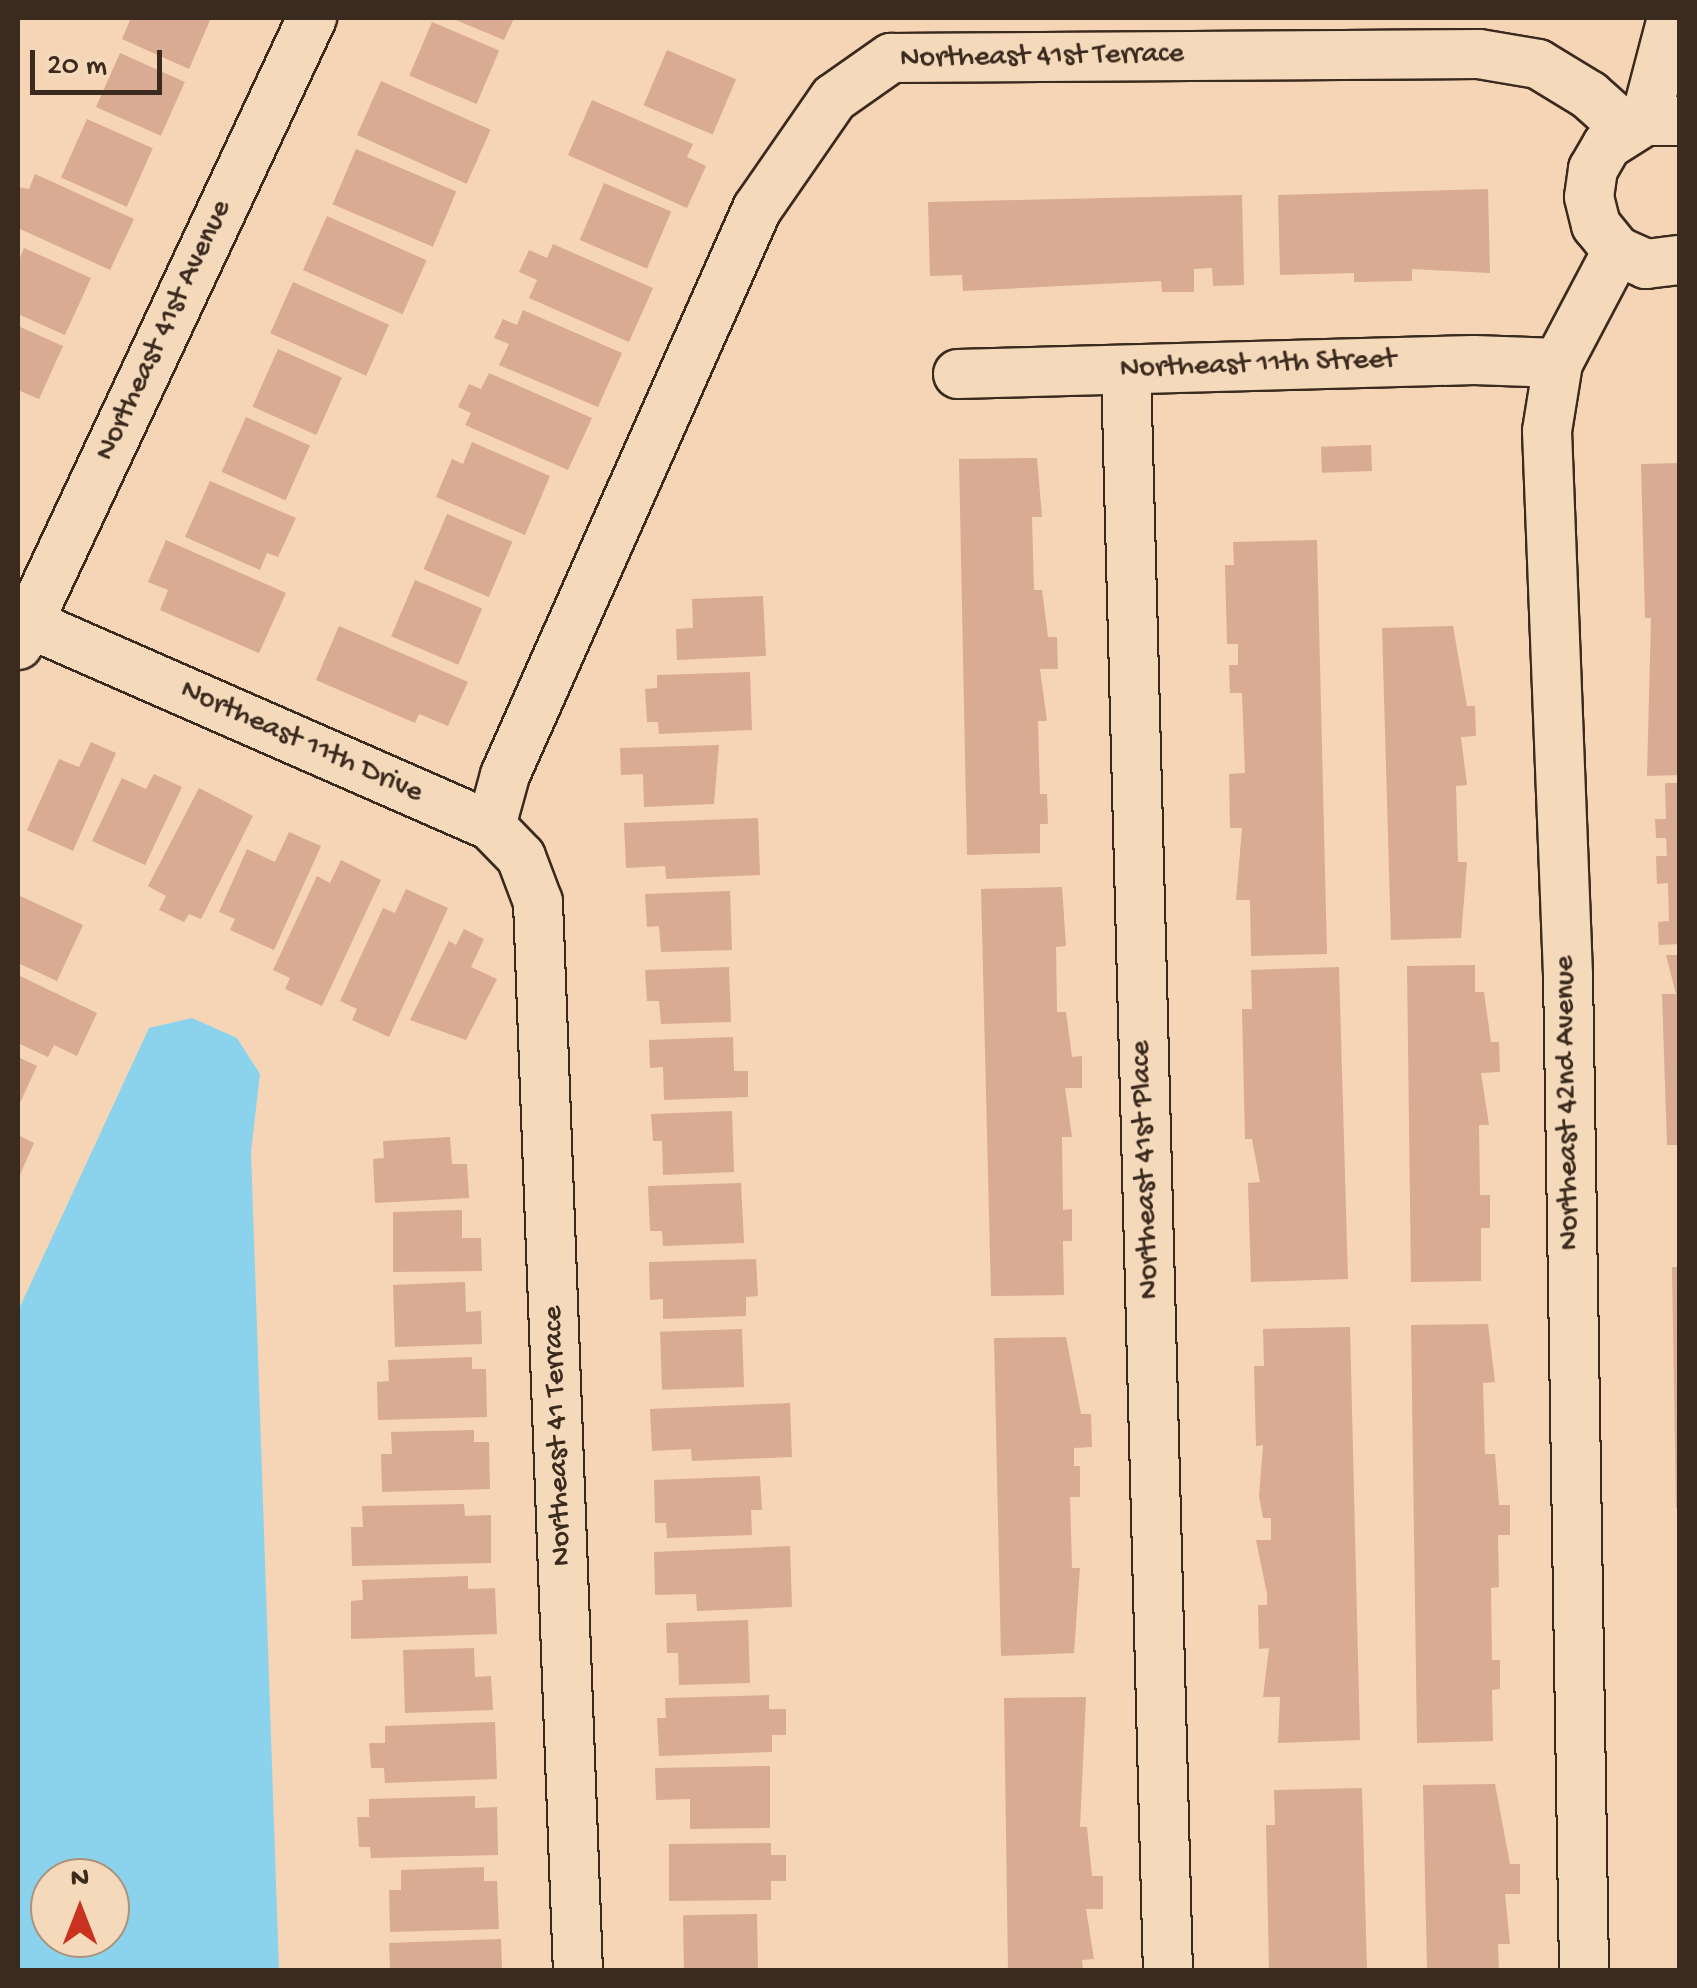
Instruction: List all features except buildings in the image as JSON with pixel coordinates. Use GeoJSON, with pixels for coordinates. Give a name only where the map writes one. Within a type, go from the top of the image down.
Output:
{"type":"FeatureCollection","features":[{"type":"Feature","properties":{"kind":"street","name":"Northeast 41st Avenue"},"geometry":{"type":"LineString","coordinates":[[23,634],[312,18]]}},
{"type":"Feature","properties":{"kind":"street"},"geometry":{"type":"LineString","coordinates":[[1672,18],[1651,124],[1593,169],[1589,197],[1596,224],[1618,251],[1646,264],[1680,260]]}},
{"type":"Feature","properties":{"kind":"street","name":"Northeast 41st Terrace"},"geometry":{"type":"LineString","coordinates":[[490,826],[505,775],[757,209],[834,98],[891,58],[1480,54],[1538,64],[1589,95],[1651,124]]}},
{"type":"Feature","properties":{"kind":"street","name":"Northeast 42nd Avenue"},"geometry":{"type":"LineString","coordinates":[[1584,1970],[1568,995],[1547,431],[1558,363],[1618,251]]}},
{"type":"Feature","properties":{"kind":"street","name":"Northeast 11th Street"},"geometry":{"type":"LineString","coordinates":[[958,374],[1474,360],[1558,363]]}},
{"type":"Feature","properties":{"kind":"street","name":"Northeast 41st Place"},"geometry":{"type":"LineString","coordinates":[[1126,370],[1168,1970]]}},
{"type":"Feature","properties":{"kind":"street","name":"Northeast 11th Drive"},"geometry":{"type":"LineString","coordinates":[[23,634],[490,826],[521,857],[538,902]]}},
{"type":"Feature","properties":{"kind":"street","name":"Northeast 41 Terrace"},"geometry":{"type":"LineString","coordinates":[[538,902],[578,1970]]}},
{"type":"Feature","properties":{"kind":"water"},"geometry":{"type":"Polygon","coordinates":[[[192,1018],[237,1038],[260,1074],[251,1152],[279,1970],[18,1970],[18,1311],[149,1028],[192,1018]]]}}]}
